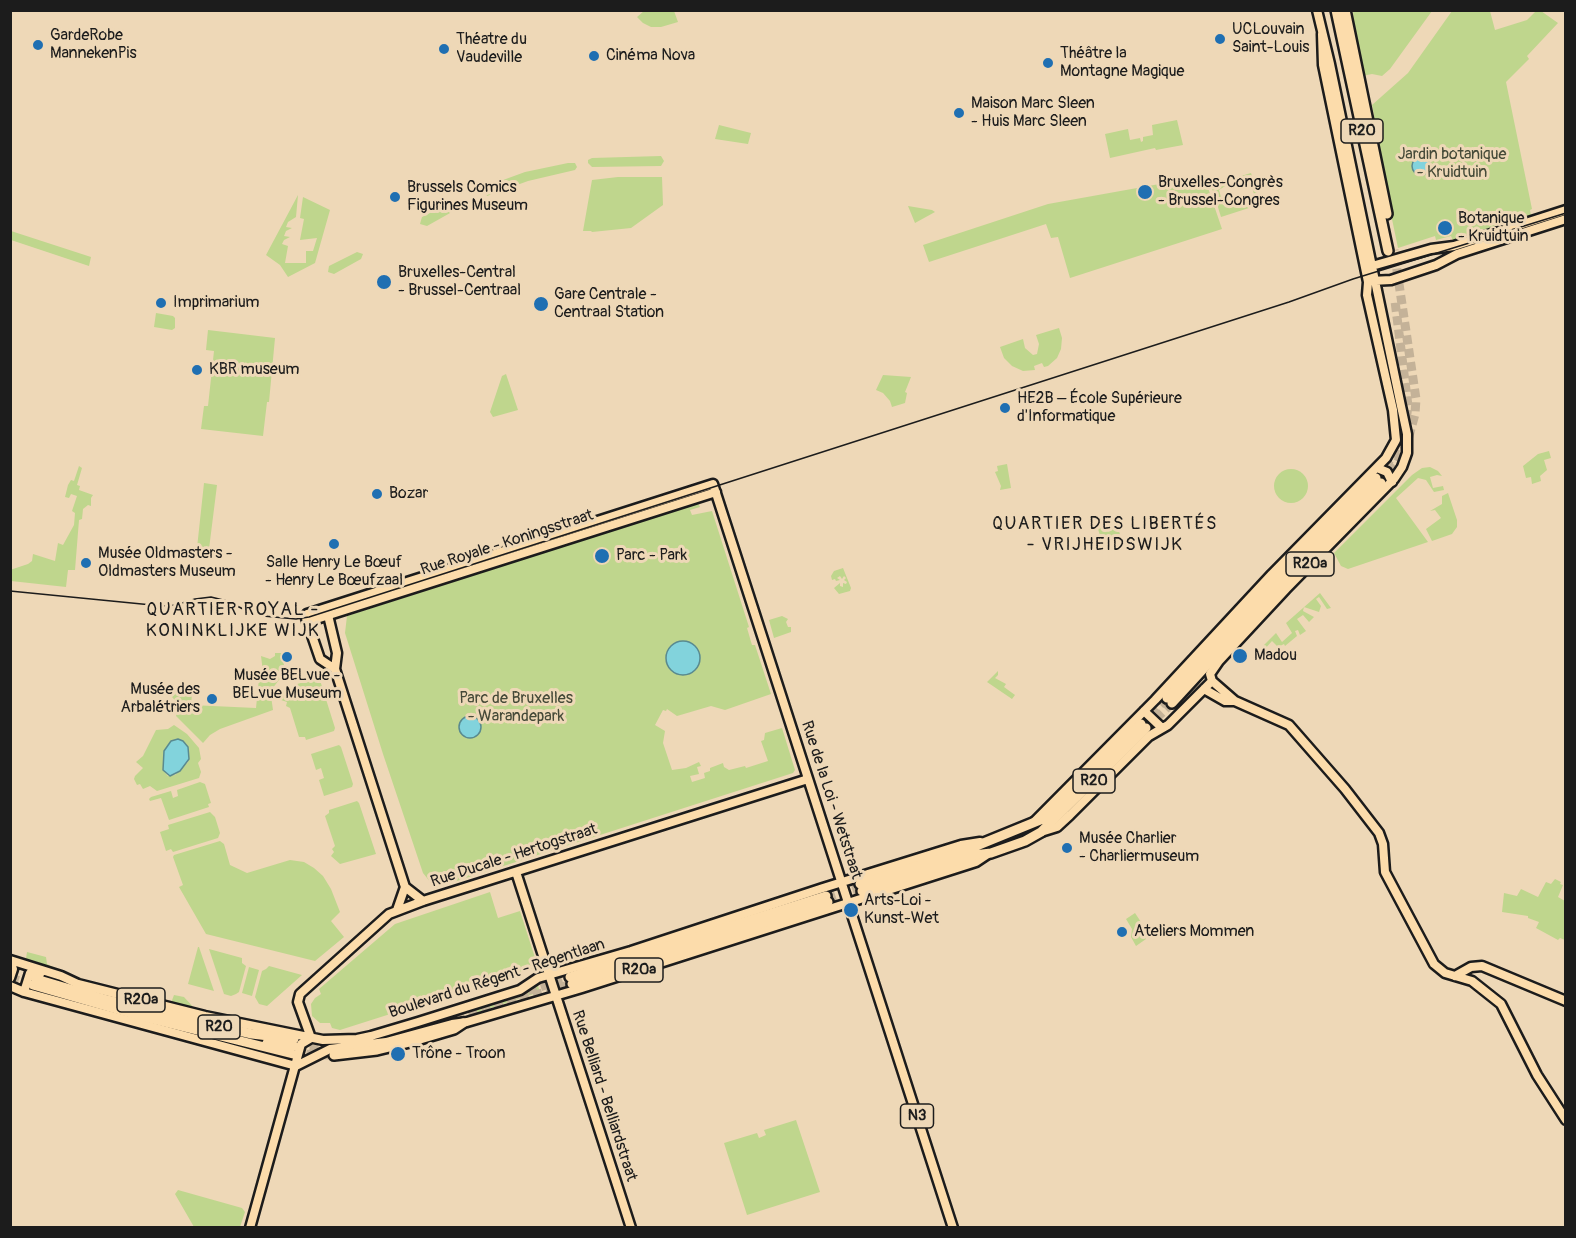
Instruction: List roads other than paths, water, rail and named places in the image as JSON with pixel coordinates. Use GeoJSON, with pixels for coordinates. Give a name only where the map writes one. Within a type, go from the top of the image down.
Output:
{"type":"FeatureCollection","features":[{"type":"Feature","properties":{"kind":"highway","name":"R20"},"geometry":{"type":"LineString","coordinates":[[1336,10],[1391,250],[1345,10]]}},
{"type":"Feature","properties":{"kind":"highway","name":"R20"},"geometry":{"type":"LineString","coordinates":[[1350,10],[1354,52]]}},
{"type":"Feature","properties":{"kind":"highway"},"geometry":{"type":"LineString","coordinates":[[1288,572],[1245,623],[1169,700],[1251,607],[1378,481]]}},
{"type":"Feature","properties":{"kind":"highway"},"geometry":{"type":"LineString","coordinates":[[1272,574],[1288,572]]}},
{"type":"Feature","properties":{"kind":"highway"},"geometry":{"type":"LineString","coordinates":[[1286,589],[1288,572]]}},
{"type":"Feature","properties":{"kind":"highway"},"geometry":{"type":"LineString","coordinates":[[1251,607],[1256,591]]}},
{"type":"Feature","properties":{"kind":"highway"},"geometry":{"type":"LineString","coordinates":[[1245,623],[1264,613]]}},
{"type":"Feature","properties":{"kind":"highway","name":"R20"},"geometry":{"type":"LineString","coordinates":[[1144,726],[1041,832],[1025,841],[991,853],[974,855],[861,888],[1014,832],[1034,822],[1045,818],[1063,803],[1144,726]]}},
{"type":"Feature","properties":{"kind":"highway"},"geometry":{"type":"LineString","coordinates":[[827,899],[704,941],[571,981],[689,939],[827,899]]}},
{"type":"Feature","properties":{"kind":"highway"},"geometry":{"type":"LineString","coordinates":[[661,941],[689,939],[712,924]]}},
{"type":"Feature","properties":{"kind":"highway"},"geometry":{"type":"LineString","coordinates":[[692,952],[704,941],[722,943]]}},
{"type":"Feature","properties":{"kind":"highway","name":"R20"},"geometry":{"type":"LineString","coordinates":[[34,982],[235,1039],[293,1046],[252,1034],[145,1013]]}},
{"type":"Feature","properties":{"kind":"highway"},"geometry":{"type":"LineString","coordinates":[[334,1055],[377,1050],[410,1042],[454,1029],[462,1023]]}},
{"type":"Feature","properties":{"kind":"main road"},"geometry":{"type":"LineString","coordinates":[[1317,10],[1330,64],[1371,281],[1391,280],[1436,265],[1457,254],[1566,219]]}},
{"type":"Feature","properties":{"kind":"main road"},"geometry":{"type":"LineString","coordinates":[[1369,269],[1431,249],[1454,246],[1566,210]]}},
{"type":"Feature","properties":{"kind":"main road","name":"R20a"},"geometry":{"type":"LineString","coordinates":[[1034,822],[1155,700],[1391,451],[1396,436],[1393,410],[1367,295],[1371,281]]}},
{"type":"Feature","properties":{"kind":"main road","name":"R20a"},"geometry":{"type":"LineString","coordinates":[[1212,681],[1210,674],[1215,665],[1286,589],[1392,482],[1402,467],[1407,442],[1406,430],[1371,281]]}},
{"type":"Feature","properties":{"kind":"main road"},"geometry":{"type":"LineString","coordinates":[[1377,468],[1387,472],[1392,482]]}},
{"type":"Feature","properties":{"kind":"main road","name":"Rue Royale - Koningsstraat"},"geometry":{"type":"LineString","coordinates":[[335,669],[320,659],[307,618],[714,488]]}},
{"type":"Feature","properties":{"kind":"main road","name":"Rue de la Loi - Wetstraat"},"geometry":{"type":"LineString","coordinates":[[714,488],[953,1227]]}},
{"type":"Feature","properties":{"kind":"main road"},"geometry":{"type":"LineString","coordinates":[[326,612],[337,653],[335,669],[405,887],[423,901]]}},
{"type":"Feature","properties":{"kind":"main road"},"geometry":{"type":"LineString","coordinates":[[1041,832],[1057,827],[1149,736],[1162,728],[1212,681],[1235,701],[1289,725],[1345,789],[1379,833],[1383,841],[1385,872],[1434,964],[1445,973],[1472,981],[1501,1004],[1537,1075],[1566,1120]]}},
{"type":"Feature","properties":{"kind":"main road"},"geometry":{"type":"LineString","coordinates":[[1204,689],[1226,700],[1235,701]]}},
{"type":"Feature","properties":{"kind":"main road"},"geometry":{"type":"LineString","coordinates":[[1144,711],[1162,728]]}},
{"type":"Feature","properties":{"kind":"main road","name":"Rue Ducale - Hertogstraat"},"geometry":{"type":"LineString","coordinates":[[311,1038],[298,1002],[300,994],[388,915],[397,910],[808,779]]}},
{"type":"Feature","properties":{"kind":"main road","name":"Boulevard du Régent - Regentlaan"},"geometry":{"type":"LineString","coordinates":[[10,961],[118,995],[311,1038],[335,1041],[371,1036],[520,990],[538,978],[661,941],[961,844],[987,842]]}},
{"type":"Feature","properties":{"kind":"main road","name":"R20a"},"geometry":{"type":"LineString","coordinates":[[296,1066],[330,1049],[386,1042],[556,996],[976,862],[991,853]]}},
{"type":"Feature","properties":{"kind":"main road","name":"Rue Belliard - Belliardstraat"},"geometry":{"type":"LineString","coordinates":[[516,872],[631,1227]]}},
{"type":"Feature","properties":{"kind":"main road"},"geometry":{"type":"LineString","coordinates":[[397,910],[405,887]]}},
{"type":"Feature","properties":{"kind":"main road"},"geometry":{"type":"LineString","coordinates":[[10,961],[14,969],[10,978]]}},
{"type":"Feature","properties":{"kind":"main road"},"geometry":{"type":"LineString","coordinates":[[1455,976],[1471,967],[1485,967],[1566,1001]]}},
{"type":"Feature","properties":{"kind":"main road"},"geometry":{"type":"LineString","coordinates":[[24,992],[29,975],[32,973],[78,984]]}},
{"type":"Feature","properties":{"kind":"main road"},"geometry":{"type":"LineString","coordinates":[[10,986],[24,992],[296,1066]]}},
{"type":"Feature","properties":{"kind":"main road"},"geometry":{"type":"LineString","coordinates":[[118,995],[171,1032]]}},
{"type":"Feature","properties":{"kind":"main road"},"geometry":{"type":"LineString","coordinates":[[114,1016],[185,1011]]}},
{"type":"Feature","properties":{"kind":"main road"},"geometry":{"type":"LineString","coordinates":[[250,1227],[302,1044],[311,1038]]}},
{"type":"Feature","properties":{"kind":"water"},"geometry":{"type":"Polygon","coordinates":[[[1417,157],[1425,157],[1430,162],[1428,173],[1417,175],[1412,170],[1412,162],[1417,157]]]}},
{"type":"Feature","properties":{"kind":"water"},"geometry":{"type":"Polygon","coordinates":[[[683,641],[695,646],[700,658],[695,670],[683,675],[671,670],[666,658],[671,646],[683,641]]]}},
{"type":"Feature","properties":{"kind":"water"},"geometry":{"type":"Polygon","coordinates":[[[470,716],[478,719],[481,727],[478,735],[470,738],[462,735],[459,727],[462,719],[470,716]]]}},
{"type":"Feature","properties":{"kind":"water"},"geometry":{"type":"Polygon","coordinates":[[[178,739],[188,747],[189,759],[180,771],[170,776],[163,770],[164,751],[171,741],[178,739]]]}},
{"type":"Feature","properties":{"kind":"tunnel"},"geometry":{"type":"LineString","coordinates":[[1381,483],[1406,447],[1415,414],[1416,399],[1394,250]]}},
{"type":"Feature","properties":{"kind":"tunnel"},"geometry":{"type":"LineString","coordinates":[[1376,478],[1399,444],[1405,427],[1408,406],[1395,301]]}},
{"type":"Feature","properties":{"kind":"tunnel"},"geometry":{"type":"LineString","coordinates":[[1141,724],[1167,698]]}},
{"type":"Feature","properties":{"kind":"tunnel"},"geometry":{"type":"LineString","coordinates":[[1146,728],[1172,703]]}},
{"type":"Feature","properties":{"kind":"tunnel"},"geometry":{"type":"LineString","coordinates":[[826,896],[860,884]]}},
{"type":"Feature","properties":{"kind":"tunnel"},"geometry":{"type":"LineString","coordinates":[[828,902],[862,891]]}},
{"type":"Feature","properties":{"kind":"tunnel"},"geometry":{"type":"LineString","coordinates":[[10,970],[36,979]]}},
{"type":"Feature","properties":{"kind":"tunnel"},"geometry":{"type":"LineString","coordinates":[[515,995],[570,977]]}},
{"type":"Feature","properties":{"kind":"tunnel"},"geometry":{"type":"LineString","coordinates":[[10,978],[33,985]]}},
{"type":"Feature","properties":{"kind":"tunnel"},"geometry":{"type":"LineString","coordinates":[[443,1023],[572,984]]}},
{"type":"Feature","properties":{"kind":"tunnel"},"geometry":{"type":"LineString","coordinates":[[296,1046],[336,1046]]}},
{"type":"Feature","properties":{"kind":"tunnel"},"geometry":{"type":"LineString","coordinates":[[293,1054],[334,1055]]}},
{"type":"Feature","properties":{"kind":"tram line"},"geometry":{"type":"LineString","coordinates":[[10,591],[162,606],[211,597],[263,616],[296,619],[309,617],[1289,302],[1353,279],[1566,213]]}},
{"type":"Feature","properties":{"kind":"place","name":"UCLouvain Saint-Louis"},"geometry":{"type":"Point","coordinates":[1220,39]}},
{"type":"Feature","properties":{"kind":"place","name":"GardeRobe MannekenPis"},"geometry":{"type":"Point","coordinates":[38,45]}},
{"type":"Feature","properties":{"kind":"place","name":"Théatre du Vaudeville"},"geometry":{"type":"Point","coordinates":[444,49]}},
{"type":"Feature","properties":{"kind":"place","name":"Cinéma Nova"},"geometry":{"type":"Point","coordinates":[594,56]}},
{"type":"Feature","properties":{"kind":"place","name":"Théâtre la Montagne Magique"},"geometry":{"type":"Point","coordinates":[1048,63]}},
{"type":"Feature","properties":{"kind":"place","name":"Maison Marc Sleen - Huis Marc Sleen"},"geometry":{"type":"Point","coordinates":[959,113]}},
{"type":"Feature","properties":{"kind":"place","name":"Bruxelles-Congrès - Brussel-Congres"},"geometry":{"type":"Point","coordinates":[1145,192]}},
{"type":"Feature","properties":{"kind":"place","name":"Brussels Comics Figurines Museum"},"geometry":{"type":"Point","coordinates":[395,197]}},
{"type":"Feature","properties":{"kind":"place","name":"Botanique - Kruidtuin"},"geometry":{"type":"Point","coordinates":[1445,228]}},
{"type":"Feature","properties":{"kind":"place","name":"Bruxelles-Central - Brussel-Centraal"},"geometry":{"type":"Point","coordinates":[384,282]}},
{"type":"Feature","properties":{"kind":"place","name":"Imprimarium"},"geometry":{"type":"Point","coordinates":[161,303]}},
{"type":"Feature","properties":{"kind":"place","name":"Gare Centrale - Centraal Station"},"geometry":{"type":"Point","coordinates":[541,304]}},
{"type":"Feature","properties":{"kind":"place","name":"KBR museum"},"geometry":{"type":"Point","coordinates":[197,370]}},
{"type":"Feature","properties":{"kind":"place","name":"HE2B – École Supérieure d'Informatique"},"geometry":{"type":"Point","coordinates":[1005,408]}},
{"type":"Feature","properties":{"kind":"place","name":"Bozar"},"geometry":{"type":"Point","coordinates":[377,494]}},
{"type":"Feature","properties":{"kind":"place","name":"Salle Henry Le Bœuf - Henry Le Bœufzaal"},"geometry":{"type":"Point","coordinates":[334,544]}},
{"type":"Feature","properties":{"kind":"place","name":"Parc - Park"},"geometry":{"type":"Point","coordinates":[602,556]}},
{"type":"Feature","properties":{"kind":"place","name":"Musée Oldmasters - Oldmasters Museum"},"geometry":{"type":"Point","coordinates":[86,563]}},
{"type":"Feature","properties":{"kind":"place","name":"Madou"},"geometry":{"type":"Point","coordinates":[1240,656]}},
{"type":"Feature","properties":{"kind":"place","name":"Musée BELvue - BELvue Museum"},"geometry":{"type":"Point","coordinates":[287,657]}},
{"type":"Feature","properties":{"kind":"place","name":"Musée des Arbalétriers"},"geometry":{"type":"Point","coordinates":[212,699]}},
{"type":"Feature","properties":{"kind":"place","name":"Musée Charlier - Charliermuseum"},"geometry":{"type":"Point","coordinates":[1067,848]}},
{"type":"Feature","properties":{"kind":"place","name":"Arts-Loi - Kunst-Wet"},"geometry":{"type":"Point","coordinates":[851,910]}},
{"type":"Feature","properties":{"kind":"place","name":"Ateliers Mommen"},"geometry":{"type":"Point","coordinates":[1122,932]}},
{"type":"Feature","properties":{"kind":"place","name":"Trône - Troon"},"geometry":{"type":"Point","coordinates":[398,1054]}},
{"type":"Feature","properties":{"kind":"district","name":"QUARTIER DES LIBERTÉS - VRIJHEIDSWIJK"},"geometry":{"type":"Point","coordinates":[1105,534]}},
{"type":"Feature","properties":{"kind":"district","name":"QUARTIER ROYAL - KONINKLIJKE WIJK"},"geometry":{"type":"Point","coordinates":[233,620]}},
{"type":"Feature","properties":{"kind":"park label","name":"Jardin botanique - Kruidtuin"},"geometry":{"type":"Point","coordinates":[1452,164]}},
{"type":"Feature","properties":{"kind":"park label","name":"Parc de Bruxelles - Warandepark"},"geometry":{"type":"Point","coordinates":[516,708]}}]}
